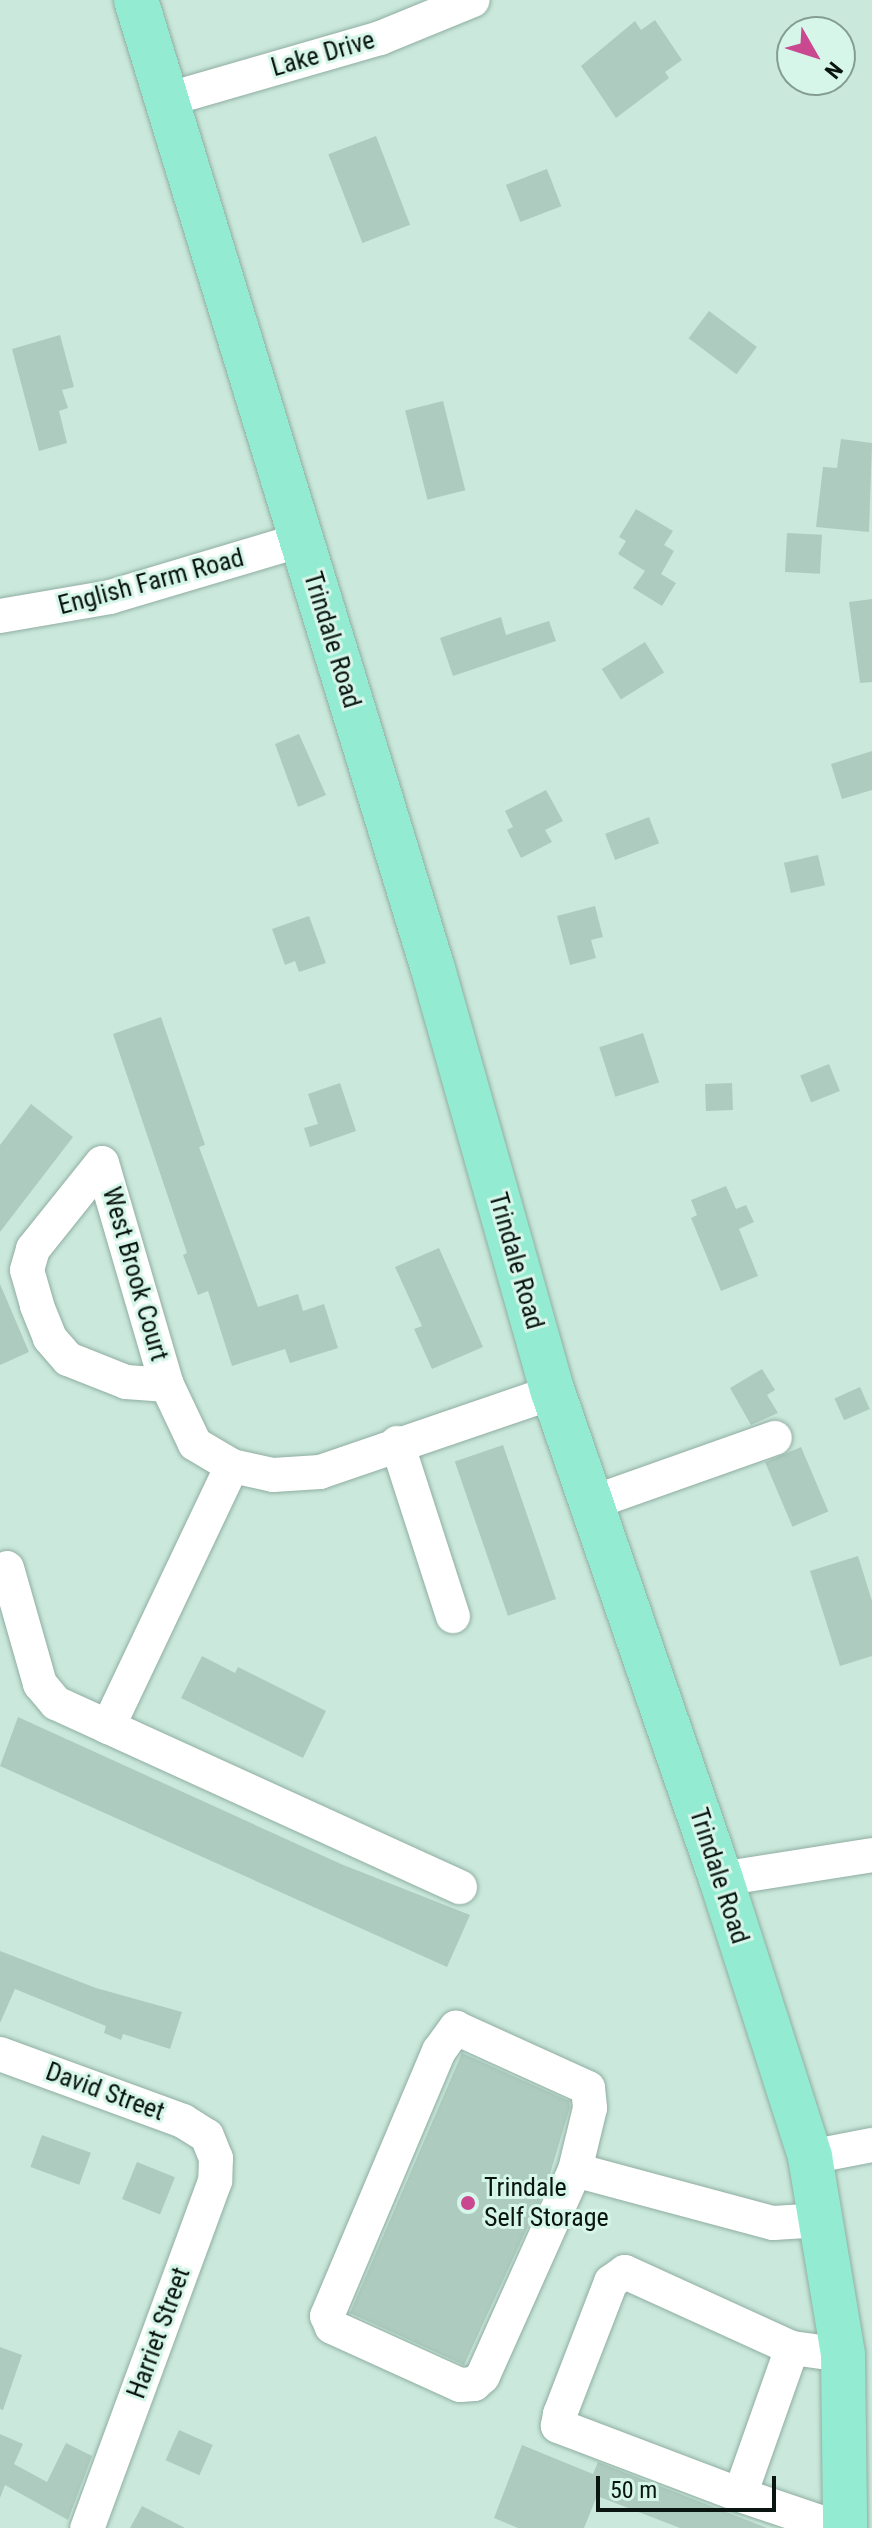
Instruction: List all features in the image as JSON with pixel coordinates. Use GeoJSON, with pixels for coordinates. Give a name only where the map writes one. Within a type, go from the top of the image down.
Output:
{"type":"FeatureCollection","features":[{"type":"Feature","properties":{"kind":"main road","name":"Trindale Road"},"geometry":{"type":"LineString","coordinates":[[136,0],[169,99],[433,969],[553,1392],[721,1879],[810,2157],[823,2220],[843,2355],[845,2528]]}},
{"type":"Feature","properties":{"kind":"street","name":"Lake Drive"},"geometry":{"type":"LineString","coordinates":[[169,99],[380,38],[473,0]]}},
{"type":"Feature","properties":{"kind":"street","name":"English Farm Road"},"geometry":{"type":"LineString","coordinates":[[0,616],[110,597],[301,540]]}},
{"type":"Feature","properties":{"kind":"street","name":"West Brook Court"},"geometry":{"type":"LineString","coordinates":[[167,1385],[126,1382],[68,1359],[50,1338],[27,1270],[33,1249],[102,1163],[167,1385],[195,1444],[232,1466],[273,1475],[320,1472],[397,1443],[553,1392]]}},
{"type":"Feature","properties":{"kind":"street"},"geometry":{"type":"LineString","coordinates":[[591,1503],[775,1438]]}},
{"type":"Feature","properties":{"kind":"street"},"geometry":{"type":"LineString","coordinates":[[397,1443],[453,1616]]}},
{"type":"Feature","properties":{"kind":"street"},"geometry":{"type":"LineString","coordinates":[[108,1727],[232,1466]]}},
{"type":"Feature","properties":{"kind":"street"},"geometry":{"type":"LineString","coordinates":[[7,1568],[40,1684],[56,1703],[460,1887]]}},
{"type":"Feature","properties":{"kind":"street"},"geometry":{"type":"LineString","coordinates":[[721,1879],[872,1855]]}},
{"type":"Feature","properties":{"kind":"street"},"geometry":{"type":"LineString","coordinates":[[456,2028],[588,2088],[590,2108],[575,2170],[483,2376],[474,2384],[460,2385],[332,2327],[327,2316],[439,2051],[456,2028]]}},
{"type":"Feature","properties":{"kind":"street","name":"David Street"},"geometry":{"type":"LineString","coordinates":[[0,2054],[183,2121],[207,2136]]}},
{"type":"Feature","properties":{"kind":"street","name":"Harriet Street"},"geometry":{"type":"LineString","coordinates":[[87,2528],[215,2181],[216,2158],[207,2136]]}},
{"type":"Feature","properties":{"kind":"street"},"geometry":{"type":"LineString","coordinates":[[810,2157],[872,2145]]}},
{"type":"Feature","properties":{"kind":"street"},"geometry":{"type":"LineString","coordinates":[[575,2170],[773,2223],[823,2220]]}},
{"type":"Feature","properties":{"kind":"street"},"geometry":{"type":"LineString","coordinates":[[838,2528],[740,2495],[558,2426],[611,2282],[625,2272],[792,2348],[843,2355]]}},
{"type":"Feature","properties":{"kind":"street"},"geometry":{"type":"LineString","coordinates":[[740,2495],[792,2348]]}},
{"type":"Feature","properties":{"kind":"building"},"geometry":{"type":"Polygon","coordinates":[[[655,20],[682,60],[665,72],[669,78],[616,118],[581,66],[635,21],[641,30],[655,20]]]}},
{"type":"Feature","properties":{"kind":"building"},"geometry":{"type":"Polygon","coordinates":[[[376,136],[410,225],[362,243],[328,154],[376,136]]]}},
{"type":"Feature","properties":{"kind":"building"},"geometry":{"type":"Polygon","coordinates":[[[547,169],[561,206],[520,222],[506,185],[547,169]]]}},
{"type":"Feature","properties":{"kind":"building"},"geometry":{"type":"Polygon","coordinates":[[[709,311],[757,347],[736,374],[689,338],[709,311]]]}},
{"type":"Feature","properties":{"kind":"building"},"geometry":{"type":"Polygon","coordinates":[[[60,335],[74,387],[62,390],[68,408],[59,411],[67,443],[39,451],[12,349],[60,335]]]}},
{"type":"Feature","properties":{"kind":"building"},"geometry":{"type":"Polygon","coordinates":[[[443,401],[465,490],[427,500],[405,410],[443,401]]]}},
{"type":"Feature","properties":{"kind":"building"},"geometry":{"type":"Polygon","coordinates":[[[841,439],[872,443],[869,532],[816,527],[823,467],[837,468],[841,439]]]}},
{"type":"Feature","properties":{"kind":"building"},"geometry":{"type":"Polygon","coordinates":[[[636,509],[673,531],[664,545],[674,551],[661,574],[676,583],[662,606],[633,588],[645,571],[618,554],[626,541],[619,537],[636,509]]]}},
{"type":"Feature","properties":{"kind":"building"},"geometry":{"type":"Polygon","coordinates":[[[787,533],[822,535],[820,574],[785,572],[787,533]]]}},
{"type":"Feature","properties":{"kind":"building"},"geometry":{"type":"Polygon","coordinates":[[[872,599],[872,682],[860,683],[849,602],[872,599]]]}},
{"type":"Feature","properties":{"kind":"building"},"geometry":{"type":"Polygon","coordinates":[[[501,617],[506,635],[549,621],[556,641],[453,676],[440,638],[501,617]]]}},
{"type":"Feature","properties":{"kind":"building"},"geometry":{"type":"Polygon","coordinates":[[[645,642],[664,673],[621,700],[602,669],[645,642]]]}},
{"type":"Feature","properties":{"kind":"building"},"geometry":{"type":"Polygon","coordinates":[[[299,734],[326,795],[298,807],[275,744],[299,734]]]}},
{"type":"Feature","properties":{"kind":"building"},"geometry":{"type":"Polygon","coordinates":[[[872,751],[872,790],[842,799],[831,764],[872,751]]]}},
{"type":"Feature","properties":{"kind":"building"},"geometry":{"type":"Polygon","coordinates":[[[546,790],[563,821],[545,830],[552,842],[521,858],[507,830],[513,827],[505,811],[546,790]]]}},
{"type":"Feature","properties":{"kind":"building"},"geometry":{"type":"Polygon","coordinates":[[[649,817],[659,843],[615,860],[605,834],[649,817]]]}},
{"type":"Feature","properties":{"kind":"building"},"geometry":{"type":"Polygon","coordinates":[[[818,855],[825,885],[791,893],[784,863],[818,855]]]}},
{"type":"Feature","properties":{"kind":"building"},"geometry":{"type":"Polygon","coordinates":[[[595,906],[603,937],[591,940],[596,958],[570,965],[557,916],[595,906]]]}},
{"type":"Feature","properties":{"kind":"building"},"geometry":{"type":"Polygon","coordinates":[[[309,916],[326,963],[299,972],[295,961],[285,965],[272,929],[309,916]]]}},
{"type":"Feature","properties":{"kind":"building"},"geometry":{"type":"Polygon","coordinates":[[[161,1017],[205,1145],[199,1147],[258,1307],[298,1294],[303,1311],[324,1304],[338,1348],[290,1363],[285,1349],[232,1366],[208,1291],[198,1295],[183,1255],[187,1253],[113,1034],[161,1017]]]}},
{"type":"Feature","properties":{"kind":"building"},"geometry":{"type":"Polygon","coordinates":[[[643,1033],[659,1082],[615,1097],[599,1047],[643,1033]]]}},
{"type":"Feature","properties":{"kind":"building"},"geometry":{"type":"Polygon","coordinates":[[[829,1064],[840,1091],[811,1103],[800,1076],[829,1064]]]}},
{"type":"Feature","properties":{"kind":"building"},"geometry":{"type":"Polygon","coordinates":[[[340,1083],[356,1131],[310,1147],[304,1128],[318,1124],[308,1094],[340,1083]]]}},
{"type":"Feature","properties":{"kind":"building"},"geometry":{"type":"Polygon","coordinates":[[[732,1083],[733,1110],[706,1111],[705,1084],[732,1083]]]}},
{"type":"Feature","properties":{"kind":"building"},"geometry":{"type":"Polygon","coordinates":[[[31,1104],[73,1137],[0,1232],[0,1145],[31,1104]]]}},
{"type":"Feature","properties":{"kind":"building"},"geometry":{"type":"Polygon","coordinates":[[[726,1186],[736,1209],[746,1205],[754,1222],[739,1229],[758,1276],[721,1291],[691,1218],[697,1215],[691,1200],[726,1186]]]}},
{"type":"Feature","properties":{"kind":"building"},"geometry":{"type":"Polygon","coordinates":[[[439,1248],[483,1347],[432,1369],[414,1329],[422,1326],[395,1267],[439,1248]]]}},
{"type":"Feature","properties":{"kind":"building"},"geometry":{"type":"Polygon","coordinates":[[[0,1284],[29,1352],[0,1365],[0,1284]]]}},
{"type":"Feature","properties":{"kind":"building"},"geometry":{"type":"Polygon","coordinates":[[[762,1369],[775,1390],[767,1395],[778,1413],[751,1425],[730,1388],[762,1369]]]}},
{"type":"Feature","properties":{"kind":"building"},"geometry":{"type":"Polygon","coordinates":[[[860,1387],[870,1409],[844,1420],[834,1398],[860,1387]]]}},
{"type":"Feature","properties":{"kind":"building"},"geometry":{"type":"Polygon","coordinates":[[[503,1445],[556,1599],[508,1616],[455,1462],[503,1445]]]}},
{"type":"Feature","properties":{"kind":"building"},"geometry":{"type":"Polygon","coordinates":[[[801,1447],[828,1511],[792,1527],[765,1462],[801,1447]]]}},
{"type":"Feature","properties":{"kind":"building"},"geometry":{"type":"Polygon","coordinates":[[[858,1556],[872,1601],[872,1656],[840,1666],[810,1571],[858,1556]]]}},
{"type":"Feature","properties":{"kind":"building"},"geometry":{"type":"Polygon","coordinates":[[[202,1656],[235,1673],[238,1667],[326,1711],[303,1758],[181,1698],[202,1656]]]}},
{"type":"Feature","properties":{"kind":"building"},"geometry":{"type":"Polygon","coordinates":[[[18,1717],[341,1864],[470,1915],[447,1967],[0,1766],[18,1717]]]}},
{"type":"Feature","properties":{"kind":"building"},"geometry":{"type":"Polygon","coordinates":[[[0,1951],[96,1988],[182,2012],[170,2049],[123,2034],[121,2040],[104,2033],[106,2026],[15,1989],[0,2023],[0,1951]]]}},
{"type":"Feature","properties":{"kind":"building"},"geometry":{"type":"Polygon","coordinates":[[[462,2053],[569,2101],[570,2107],[546,2187],[464,2365],[350,2313],[462,2053]]]}},
{"type":"Feature","properties":{"kind":"building"},"geometry":{"type":"Polygon","coordinates":[[[42,2135],[91,2153],[79,2185],[30,2167],[42,2135]]]}},
{"type":"Feature","properties":{"kind":"building"},"geometry":{"type":"Polygon","coordinates":[[[137,2162],[175,2177],[160,2214],[122,2199],[137,2162]]]}},
{"type":"Feature","properties":{"kind":"building"},"geometry":{"type":"Polygon","coordinates":[[[0,2347],[22,2355],[3,2410],[0,2409],[0,2347]]]}},
{"type":"Feature","properties":{"kind":"building"},"geometry":{"type":"Polygon","coordinates":[[[179,2430],[213,2445],[199,2475],[166,2460],[179,2430]]]}},
{"type":"Feature","properties":{"kind":"building"},"geometry":{"type":"Polygon","coordinates":[[[0,2434],[23,2444],[14,2464],[47,2482],[66,2443],[92,2456],[68,2520],[5,2485],[0,2498],[0,2434]]]}},
{"type":"Feature","properties":{"kind":"building"},"geometry":{"type":"Polygon","coordinates":[[[522,2445],[593,2474],[598,2462],[767,2528],[680,2528],[597,2496],[584,2528],[518,2528],[494,2518],[522,2445]]]}},
{"type":"Feature","properties":{"kind":"building"},"geometry":{"type":"Polygon","coordinates":[[[142,2506],[185,2528],[130,2528],[142,2506]]]}},
{"type":"Feature","properties":{"kind":"place","name":"Trindale Self Storage"},"geometry":{"type":"Point","coordinates":[468,2203]}}]}
